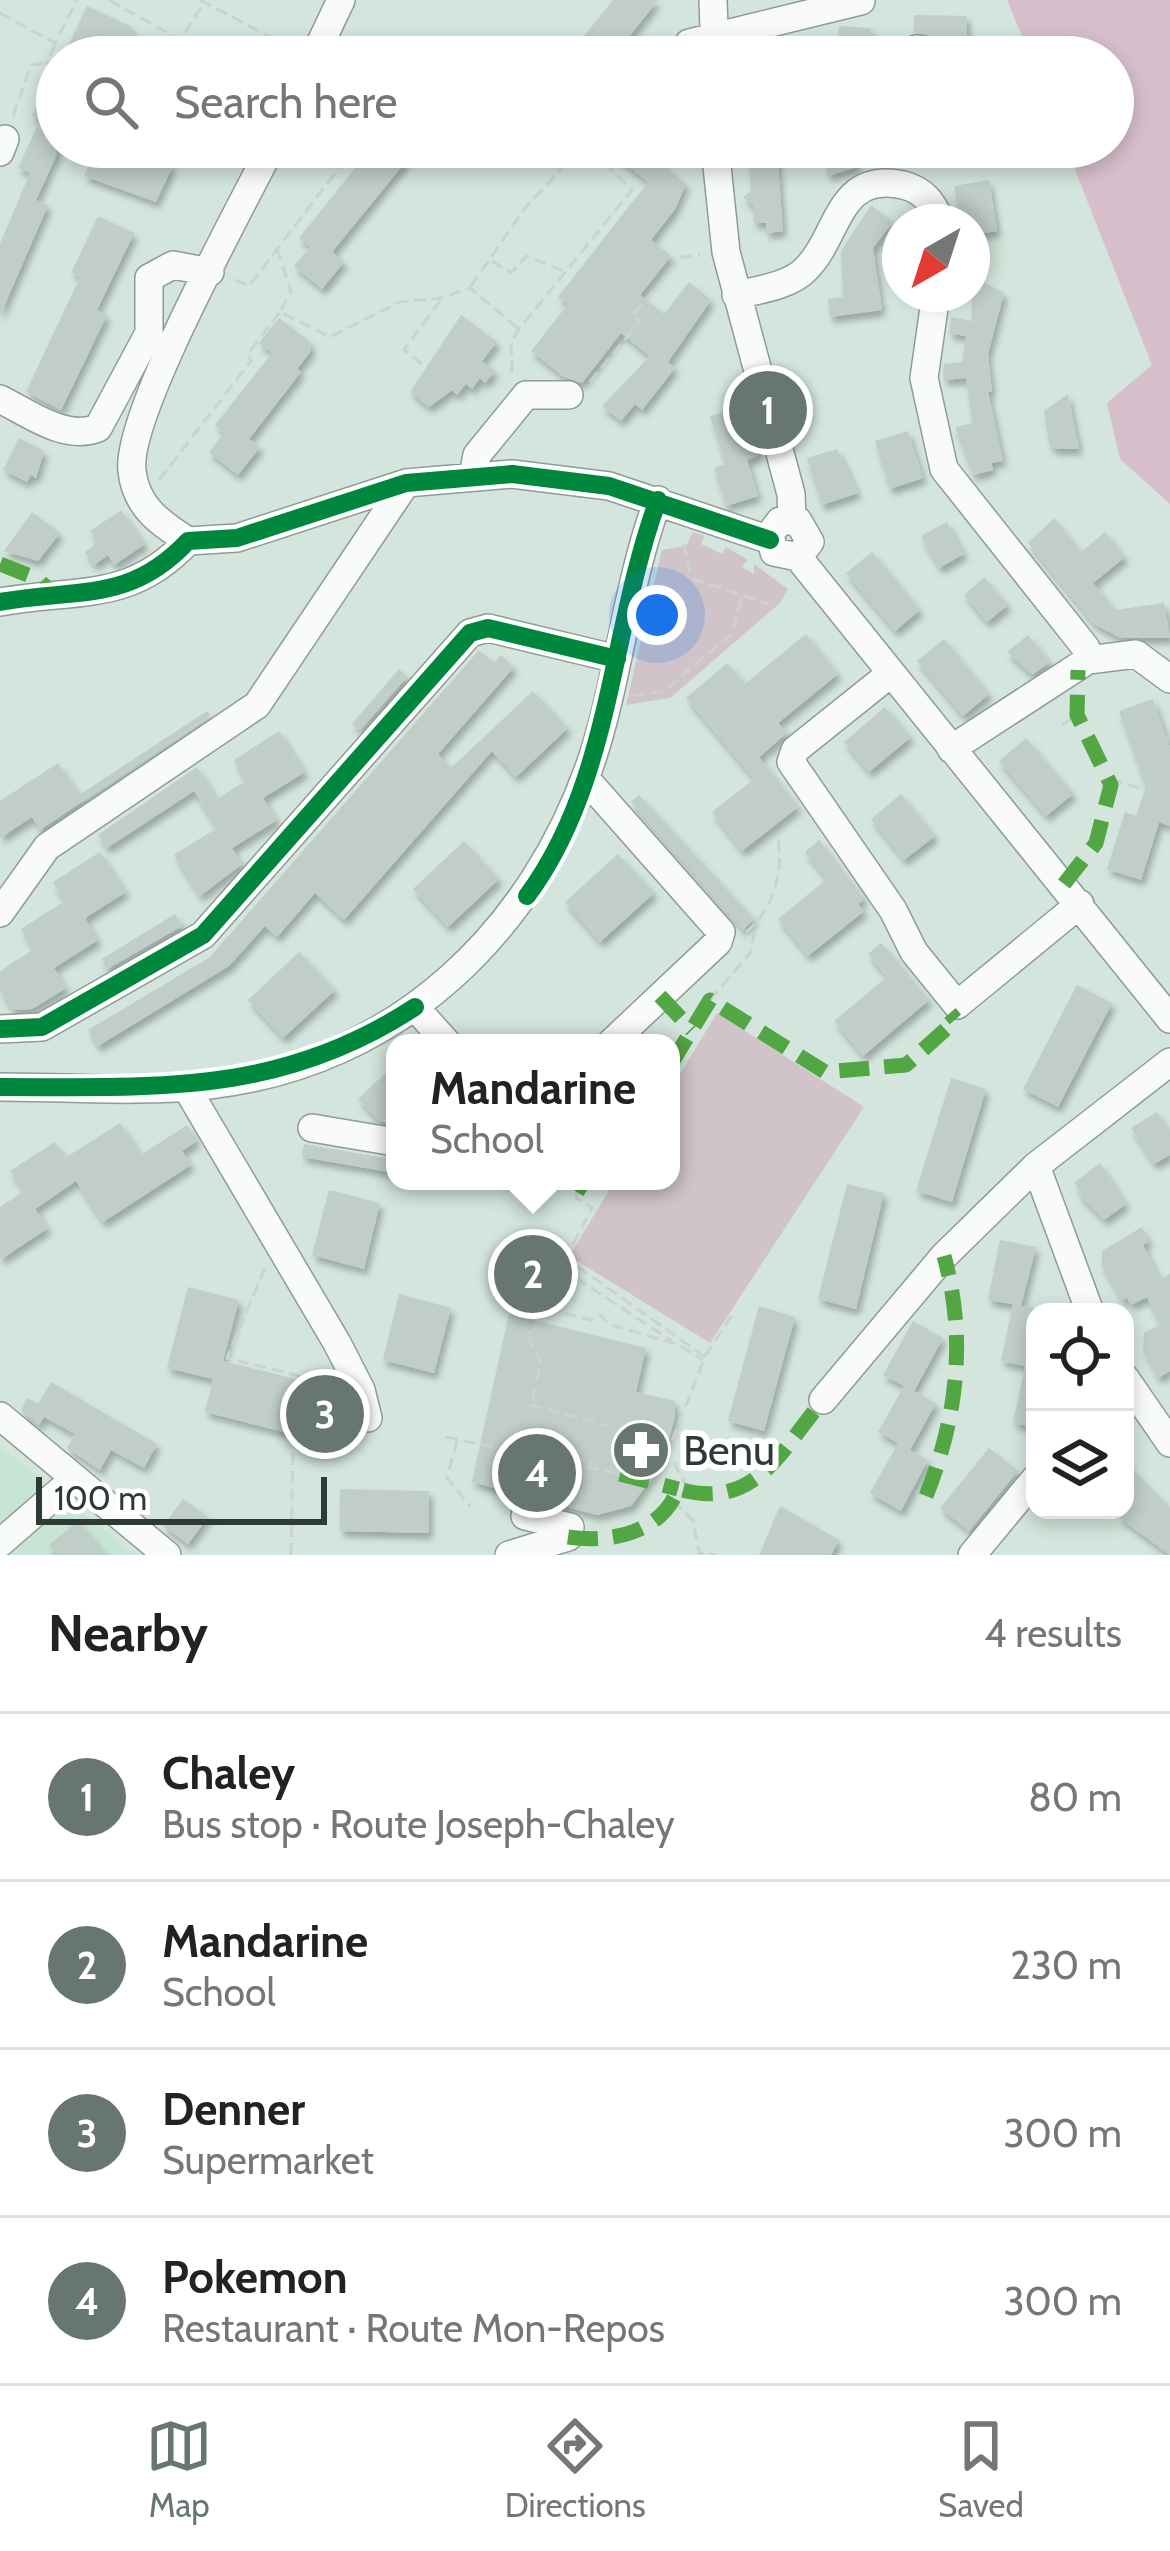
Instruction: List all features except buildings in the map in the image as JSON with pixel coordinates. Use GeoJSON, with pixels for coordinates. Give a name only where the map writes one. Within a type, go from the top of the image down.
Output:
{"type":"FeatureCollection","features":[{"type":"Feature","properties":{"kind":"street"},"geometry":{"type":"LineString","coordinates":[[324,36],[341,0]]}},
{"type":"Feature","properties":{"kind":"street"},"geometry":{"type":"LineString","coordinates":[[713,0],[715,36]]}},
{"type":"Feature","properties":{"kind":"street"},"geometry":{"type":"LineString","coordinates":[[750,36],[861,1]]}},
{"type":"Feature","properties":{"kind":"street"},"geometry":{"type":"LineString","coordinates":[[262,168],[217,274],[149,398],[131,468],[145,507],[188,541],[237,538],[406,483],[473,475],[575,478],[658,500],[770,540],[779,556],[798,557],[807,549],[809,536],[803,524],[791,519],[776,525],[770,540]]}},
{"type":"Feature","properties":{"kind":"street"},"geometry":{"type":"LineString","coordinates":[[716,168],[736,295],[791,494],[791,519]]}},
{"type":"Feature","properties":{"kind":"street"},"geometry":{"type":"LineString","coordinates":[[736,295],[774,286],[806,269],[850,195],[870,183],[916,189],[933,204]]}},
{"type":"Feature","properties":{"kind":"street"},"geometry":{"type":"LineString","coordinates":[[0,399],[63,430],[81,435],[98,428],[148,333],[148,278],[173,265],[217,274]]}},
{"type":"Feature","properties":{"kind":"street"},"geometry":{"type":"LineString","coordinates":[[933,312],[924,378],[944,469],[1086,647],[1088,660]]}},
{"type":"Feature","properties":{"kind":"street"},"geometry":{"type":"LineString","coordinates":[[473,475],[477,455],[526,395],[568,395]]}},
{"type":"Feature","properties":{"kind":"street"},"geometry":{"type":"LineString","coordinates":[[0,913],[47,847],[257,706],[406,483]]}},
{"type":"Feature","properties":{"kind":"street"},"geometry":{"type":"LineString","coordinates":[[0,1087],[186,1087],[273,1073],[328,1054],[416,1007],[471,963],[513,915],[554,853],[585,778],[658,500]]}},
{"type":"Feature","properties":{"kind":"street"},"geometry":{"type":"LineString","coordinates":[[0,602],[133,585],[159,572],[188,541]]}},
{"type":"Feature","properties":{"kind":"street"},"geometry":{"type":"LineString","coordinates":[[798,557],[1170,1019]]}},
{"type":"Feature","properties":{"kind":"street"},"geometry":{"type":"LineString","coordinates":[[0,1030],[42,1027],[202,935],[470,633],[488,628],[617,659]]}},
{"type":"Feature","properties":{"kind":"street"},"geometry":{"type":"LineString","coordinates":[[951,748],[1088,660],[1136,655],[1170,679]]}},
{"type":"Feature","properties":{"kind":"street"},"geometry":{"type":"LineString","coordinates":[[890,674],[795,750],[791,762],[929,972],[958,1005],[1080,904]]}},
{"type":"Feature","properties":{"kind":"street"},"geometry":{"type":"LineString","coordinates":[[585,778],[732,934],[620,1034]]}},
{"type":"Feature","properties":{"kind":"street"},"geometry":{"type":"LineString","coordinates":[[416,1007],[439,1034]]}},
{"type":"Feature","properties":{"kind":"street"},"geometry":{"type":"LineString","coordinates":[[823,1400],[944,1256],[1036,1166],[1170,1062]]}},
{"type":"Feature","properties":{"kind":"street"},"geometry":{"type":"LineString","coordinates":[[186,1087],[337,1343],[361,1390],[368,1418]]}},
{"type":"Feature","properties":{"kind":"street"},"geometry":{"type":"LineString","coordinates":[[312,1128],[386,1140]]}},
{"type":"Feature","properties":{"kind":"street"},"geometry":{"type":"LineString","coordinates":[[1036,1166],[1087,1303]]}},
{"type":"Feature","properties":{"kind":"street"},"geometry":{"type":"LineString","coordinates":[[1134,1391],[1170,1443]]}},
{"type":"Feature","properties":{"kind":"street"},"geometry":{"type":"LineString","coordinates":[[0,1416],[167,1555]]}},
{"type":"Feature","properties":{"kind":"street"},"geometry":{"type":"LineString","coordinates":[[0,1543],[74,1479]]}},
{"type":"Feature","properties":{"kind":"street"},"geometry":{"type":"LineString","coordinates":[[972,1555],[1026,1491]]}},
{"type":"Feature","properties":{"kind":"street"},"geometry":{"type":"LineString","coordinates":[[509,1555],[570,1524],[525,1516]]}},
{"type":"Feature","properties":{"kind":"path"},"geometry":{"type":"LineString","coordinates":[[59,36],[77,0]]}},
{"type":"Feature","properties":{"kind":"path"},"geometry":{"type":"LineString","coordinates":[[109,0],[173,36]]}},
{"type":"Feature","properties":{"kind":"path"},"geometry":{"type":"LineString","coordinates":[[182,36],[202,1],[269,36]]}},
{"type":"Feature","properties":{"kind":"path"},"geometry":{"type":"LineString","coordinates":[[0,13],[42,36]]}},
{"type":"Feature","properties":{"kind":"path"},"geometry":{"type":"LineString","coordinates":[[337,33],[340,36]]}},
{"type":"Feature","properties":{"kind":"path"},"geometry":{"type":"LineString","coordinates":[[2,146],[31,65],[36,64]]}},
{"type":"Feature","properties":{"kind":"path"},"geometry":{"type":"LineString","coordinates":[[217,274],[249,286],[339,168]]}},
{"type":"Feature","properties":{"kind":"path"},"geometry":{"type":"LineString","coordinates":[[280,312],[330,337],[400,302],[442,298],[470,288],[560,168]]}},
{"type":"Feature","properties":{"kind":"path"},"geometry":{"type":"LineString","coordinates":[[526,395],[512,384],[511,343],[632,190],[611,168]]}},
{"type":"Feature","properties":{"kind":"path"},"geometry":{"type":"LineString","coordinates":[[154,486],[251,361],[248,354],[291,291],[278,249]]}},
{"type":"Feature","properties":{"kind":"path"},"geometry":{"type":"LineString","coordinates":[[568,395],[579,395],[640,321],[633,315],[682,257],[713,253]]}},
{"type":"Feature","properties":{"kind":"path"},"geometry":{"type":"LineString","coordinates":[[489,260],[512,273],[527,256],[566,272]]}},
{"type":"Feature","properties":{"kind":"path"},"geometry":{"type":"LineString","coordinates":[[470,288],[519,329]]}},
{"type":"Feature","properties":{"kind":"path"},"geometry":{"type":"LineString","coordinates":[[422,364],[404,350],[442,298]]}},
{"type":"Feature","properties":{"kind":"path"},"geometry":{"type":"LineString","coordinates":[[692,526],[684,544],[692,578],[768,604]]}},
{"type":"Feature","properties":{"kind":"path"},"geometry":{"type":"LineString","coordinates":[[670,546],[684,544]]}},
{"type":"Feature","properties":{"kind":"path"},"geometry":{"type":"LineString","coordinates":[[625,695],[663,692],[732,633],[742,595]]}},
{"type":"Feature","properties":{"kind":"path"},"geometry":{"type":"LineString","coordinates":[[1062,725],[1077,715]]}},
{"type":"Feature","properties":{"kind":"path"},"geometry":{"type":"LineString","coordinates":[[1111,779],[1139,788]]}},
{"type":"Feature","properties":{"kind":"path"},"geometry":{"type":"LineString","coordinates":[[710,1000],[753,942],[756,924],[783,869],[778,837]]}},
{"type":"Feature","properties":{"kind":"path"},"geometry":{"type":"LineString","coordinates":[[732,934],[756,924]]}},
{"type":"Feature","properties":{"kind":"path"},"geometry":{"type":"LineString","coordinates":[[732,934],[753,942]]}},
{"type":"Feature","properties":{"kind":"path"},"geometry":{"type":"LineString","coordinates":[[577,1192],[576,1198],[592,1208],[563,1256],[535,1329],[526,1335],[542,1362],[531,1406],[609,1426]]}},
{"type":"Feature","properties":{"kind":"path"},"geometry":{"type":"LineString","coordinates":[[563,1256],[704,1359]]}},
{"type":"Feature","properties":{"kind":"path"},"geometry":{"type":"LineString","coordinates":[[560,1268],[704,1359]]}},
{"type":"Feature","properties":{"kind":"path"},"geometry":{"type":"LineString","coordinates":[[260,1279],[227,1358],[324,1382]]}},
{"type":"Feature","properties":{"kind":"path"},"geometry":{"type":"LineString","coordinates":[[540,1307],[591,1320],[601,1315],[608,1324],[679,1345]]}},
{"type":"Feature","properties":{"kind":"path"},"geometry":{"type":"LineString","coordinates":[[690,1492],[668,1451],[704,1359],[734,1312]]}},
{"type":"Feature","properties":{"kind":"path"},"geometry":{"type":"LineString","coordinates":[[446,1437],[620,1474]]}},
{"type":"Feature","properties":{"kind":"path"},"geometry":{"type":"LineString","coordinates":[[457,1441],[447,1478],[470,1506]]}},
{"type":"Feature","properties":{"kind":"path"},"geometry":{"type":"LineString","coordinates":[[291,1555],[293,1448]]}},
{"type":"Feature","properties":{"kind":"path"},"geometry":{"type":"LineString","coordinates":[[572,1456],[591,1462],[589,1470]]}},
{"type":"Feature","properties":{"kind":"path"},"geometry":{"type":"LineString","coordinates":[[603,1480],[605,1470]]}},
{"type":"Feature","properties":{"kind":"path"},"geometry":{"type":"LineString","coordinates":[[674,1502],[693,1520],[699,1553],[716,1555]]}},
{"type":"Feature","properties":{"kind":"shaded area"},"geometry":{"type":"Polygon","coordinates":[[[1007,0],[1170,0],[1170,504],[1120,459],[1107,403],[1152,365],[1074,168],[1134,168],[1134,36],[1022,36],[1007,0]]]}},
{"type":"Feature","properties":{"kind":"shaded area"},"geometry":{"type":"Polygon","coordinates":[[[693,532],[704,536],[701,544],[722,554],[726,547],[748,560],[742,567],[754,574],[754,564],[788,589],[780,603],[670,698],[626,705],[662,550],[686,546],[693,532]]]}},
{"type":"Feature","properties":{"kind":"shaded area"},"geometry":{"type":"Polygon","coordinates":[[[717,1013],[864,1107],[710,1343],[569,1256],[609,1190],[680,1190],[680,1074],[717,1013]]]}},
{"type":"Feature","properties":{"kind":"shaded area"},"geometry":{"type":"Polygon","coordinates":[[[0,1447],[135,1555],[0,1555],[0,1447]]]}},
{"type":"Feature","properties":{"kind":"marked path"},"geometry":{"type":"LineString","coordinates":[[0,564],[38,579],[52,593]]}},
{"type":"Feature","properties":{"kind":"marked path"},"geometry":{"type":"LineString","coordinates":[[1064,884],[1096,843],[1111,785],[1077,715],[1078,670]]}},
{"type":"Feature","properties":{"kind":"marked path"},"geometry":{"type":"LineString","coordinates":[[660,996],[692,1030]]}},
{"type":"Feature","properties":{"kind":"marked path"},"geometry":{"type":"LineString","coordinates":[[680,1049],[710,1000],[825,1072],[906,1065],[956,1020],[950,1013]]}},
{"type":"Feature","properties":{"kind":"marked path"},"geometry":{"type":"LineString","coordinates":[[926,1496],[945,1437],[955,1378],[955,1318],[944,1256]]}},
{"type":"Feature","properties":{"kind":"marked path"},"geometry":{"type":"LineString","coordinates":[[568,1537],[617,1536],[647,1526],[678,1489],[705,1494],[746,1484],[779,1457],[823,1400]]}},
{"type":"Feature","properties":{"kind":"marked path"},"geometry":{"type":"LineString","coordinates":[[333,1416],[364,1424]]}},
{"type":"Feature","properties":{"kind":"marked path"},"geometry":{"type":"LineString","coordinates":[[620,1474],[678,1489]]}},
{"type":"Feature","properties":{"kind":"cycle path"},"geometry":{"type":"LineString","coordinates":[[0,602],[124,584],[167,561],[188,541],[237,538],[406,483],[512,474],[609,486],[770,540]]}},
{"type":"Feature","properties":{"kind":"cycle path"},"geometry":{"type":"LineString","coordinates":[[527,896],[577,804],[658,500]]}},
{"type":"Feature","properties":{"kind":"cycle path"},"geometry":{"type":"LineString","coordinates":[[0,1029],[42,1027],[203,935],[470,633],[488,628],[617,659]]}},
{"type":"Feature","properties":{"kind":"cycle path"},"geometry":{"type":"LineString","coordinates":[[0,1087],[164,1085],[265,1071],[365,1036],[415,1007]]}},
{"type":"Feature","properties":{"kind":"place","name":"Chaley"},"geometry":{"type":"Point","coordinates":[768,410]}},
{"type":"Feature","properties":{"kind":"place","name":"Mandarine"},"geometry":{"type":"Point","coordinates":[533,1274]}},
{"type":"Feature","properties":{"kind":"place","name":"Denner"},"geometry":{"type":"Point","coordinates":[325,1414]}},
{"type":"Feature","properties":{"kind":"place","name":"Benu"},"geometry":{"type":"Point","coordinates":[641,1450]}},
{"type":"Feature","properties":{"kind":"place","name":"Pokemon"},"geometry":{"type":"Point","coordinates":[537,1473]}}]}
